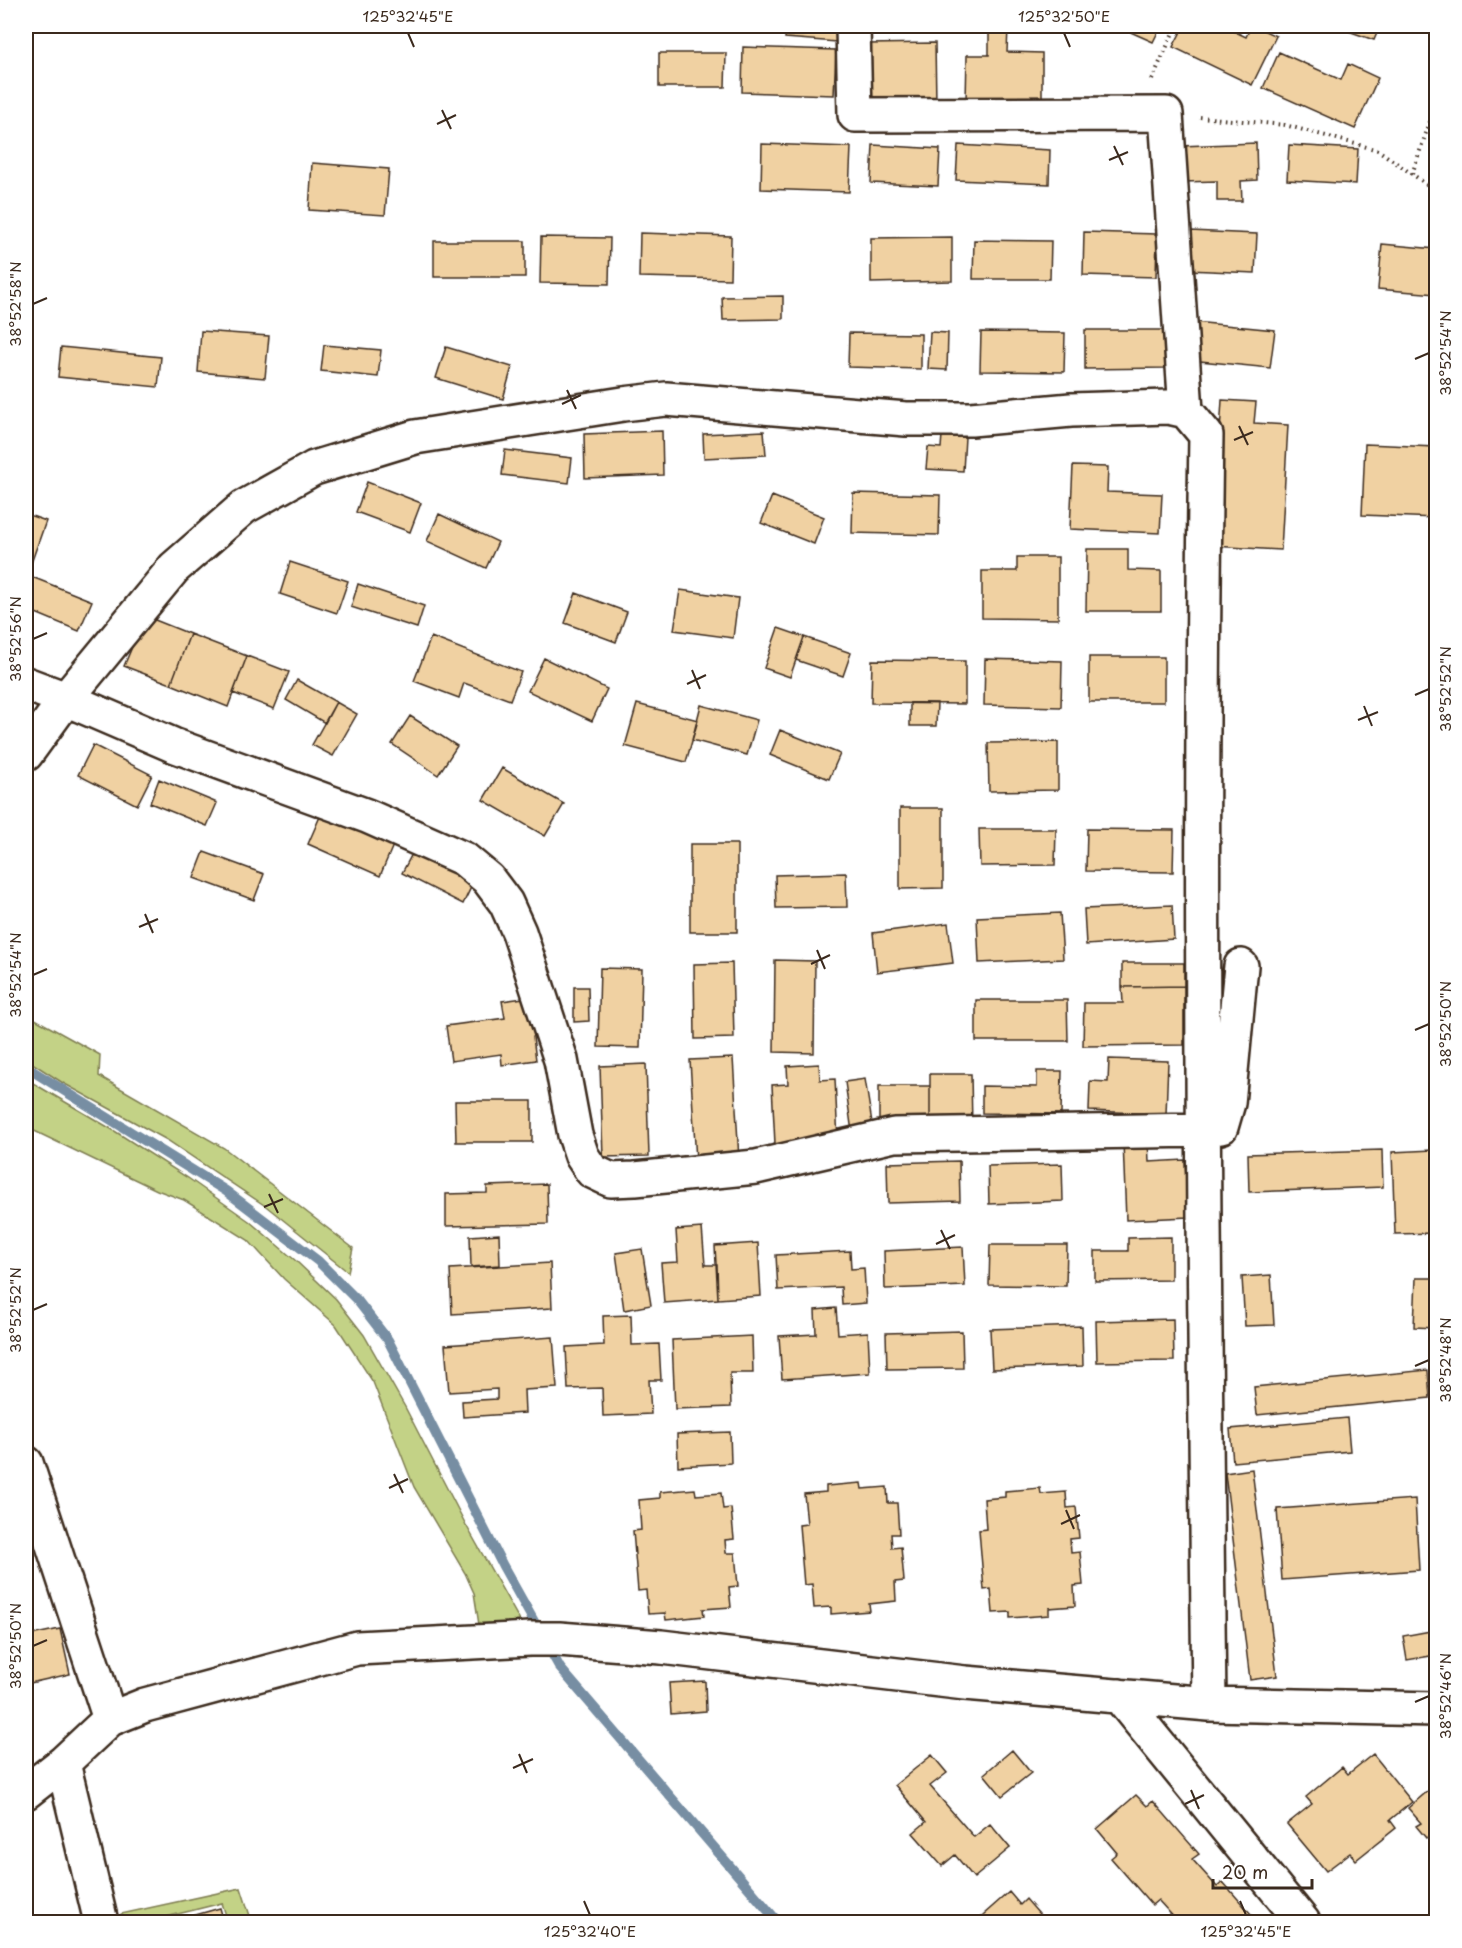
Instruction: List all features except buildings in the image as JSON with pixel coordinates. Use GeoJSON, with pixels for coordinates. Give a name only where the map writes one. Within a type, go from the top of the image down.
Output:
{"type":"FeatureCollection","features":[{"type":"Feature","properties":{"kind":"street"},"geometry":{"type":"LineString","coordinates":[[853,26],[855,115],[1152,114],[1186,411],[1206,435],[1202,669],[1202,1130],[1209,1704]]}},
{"type":"Feature","properties":{"kind":"street"},"geometry":{"type":"LineString","coordinates":[[26,754],[66,699],[174,568],[244,507],[314,468],[415,437],[666,399],[906,419],[971,418],[1071,410],[1168,407],[1186,411]]}},
{"type":"Feature","properties":{"kind":"street"},"geometry":{"type":"LineString","coordinates":[[26,684],[173,745],[367,816],[464,859],[488,879],[506,903],[519,932],[561,1060],[575,1135],[582,1156],[592,1171],[611,1180],[756,1167],[894,1135],[1202,1130],[1221,1127],[1228,1103],[1241,966]]}},
{"type":"Feature","properties":{"kind":"street"},"geometry":{"type":"LineString","coordinates":[[26,1463],[110,1719]]}},
{"type":"Feature","properties":{"kind":"street"},"geometry":{"type":"LineString","coordinates":[[26,1792],[63,1763],[110,1719],[146,1705],[357,1648],[545,1639],[661,1647],[965,1683],[1209,1704],[1437,1709]]}},
{"type":"Feature","properties":{"kind":"street"},"geometry":{"type":"LineString","coordinates":[[1119,1696],[1304,1923]]}},
{"type":"Feature","properties":{"kind":"street"},"geometry":{"type":"LineString","coordinates":[[63,1763],[101,1923]]}},
{"type":"Feature","properties":{"kind":"path"},"geometry":{"type":"LineString","coordinates":[[1176,26],[1152,114],[1285,125],[1378,150],[1437,191]]}},
{"type":"Feature","properties":{"kind":"path"},"geometry":{"type":"LineString","coordinates":[[1412,174],[1437,104]]}},
{"type":"Feature","properties":{"kind":"green space"},"geometry":{"type":"Polygon","coordinates":[[[26,1014],[100,1055],[99,1076],[224,1148],[353,1248],[348,1272],[267,1207],[167,1140],[63,1083],[26,1059],[26,1014]]]}},
{"type":"Feature","properties":{"kind":"green space"},"geometry":{"type":"Polygon","coordinates":[[[26,1079],[113,1130],[188,1178],[249,1221],[336,1299],[364,1335],[525,1630],[480,1631],[474,1593],[465,1573],[414,1487],[373,1382],[336,1325],[284,1279],[248,1240],[184,1200],[157,1190],[26,1127],[26,1079]]]}},
{"type":"Feature","properties":{"kind":"green space"},"geometry":{"type":"Polygon","coordinates":[[[241,1888],[252,1922],[228,1922],[222,1903],[146,1922],[123,1922],[121,1914],[241,1888]]]}},
{"type":"Feature","properties":{"kind":"waterway"},"geometry":{"type":"LineString","coordinates":[[26,1067],[226,1191],[318,1261],[357,1300],[388,1340],[503,1566],[560,1668],[778,1922]]}}]}
